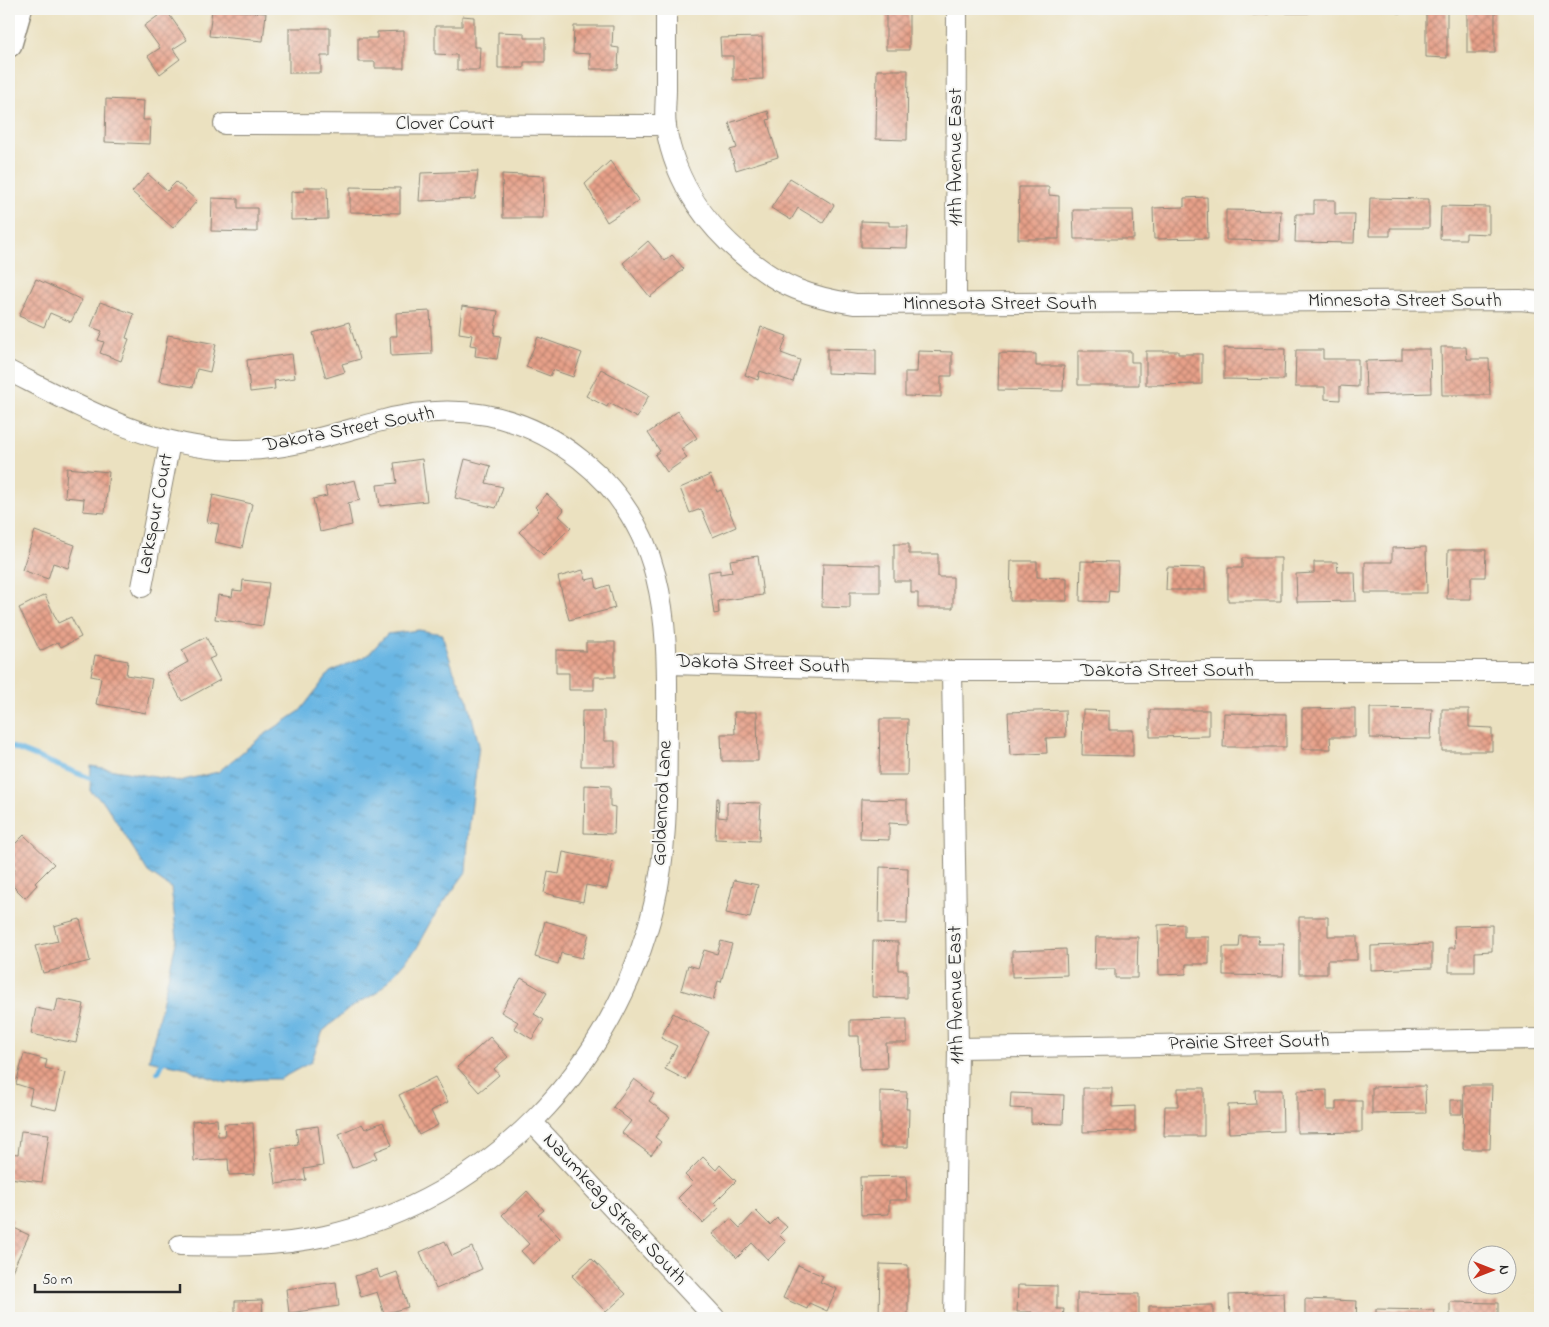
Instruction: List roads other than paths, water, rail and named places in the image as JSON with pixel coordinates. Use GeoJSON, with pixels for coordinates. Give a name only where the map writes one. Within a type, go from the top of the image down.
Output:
{"type":"FeatureCollection","features":[{"type":"Feature","properties":{"kind":"street"},"geometry":{"type":"LineString","coordinates":[[9,44],[19,9]]}},
{"type":"Feature","properties":{"kind":"street","name":"Minnesota Street South"},"geometry":{"type":"LineString","coordinates":[[666,9],[666,125],[673,156],[683,183],[696,205],[715,229],[738,252],[768,274],[795,289],[823,298],[855,304],[1520,300],[1540,302]]}},
{"type":"Feature","properties":{"kind":"street","name":"11th Avenue East"},"geometry":{"type":"LineString","coordinates":[[956,304],[957,9]]}},
{"type":"Feature","properties":{"kind":"street","name":"Clover Court"},"geometry":{"type":"LineString","coordinates":[[224,124],[666,125]]}},
{"type":"Feature","properties":{"kind":"street","name":"Dakota Street South"},"geometry":{"type":"LineString","coordinates":[[9,371],[103,418],[134,431],[170,442],[202,448],[240,450],[268,448],[300,443],[380,421],[413,414],[442,411],[497,416],[524,425],[556,441],[581,459],[601,477],[624,504],[642,536],[654,565],[664,610],[668,664],[952,671],[1540,671]]}},
{"type":"Feature","properties":{"kind":"street","name":"Larkspur Court"},"geometry":{"type":"LineString","coordinates":[[142,586],[170,442]]}},
{"type":"Feature","properties":{"kind":"street","name":"Goldenrod Lane"},"geometry":{"type":"LineString","coordinates":[[180,1245],[260,1246],[301,1240],[358,1227],[394,1214],[432,1197],[469,1174],[533,1123],[561,1092],[581,1066],[608,1023],[626,987],[642,946],[654,905],[666,827],[668,664]]}},
{"type":"Feature","properties":{"kind":"street","name":"11th Avenue East"},"geometry":{"type":"LineString","coordinates":[[952,671],[958,1048],[954,1318]]}},
{"type":"Feature","properties":{"kind":"street","name":"Prairie Street South"},"geometry":{"type":"LineString","coordinates":[[958,1048],[1540,1039]]}},
{"type":"Feature","properties":{"kind":"street","name":"Naumkeag Street South"},"geometry":{"type":"LineString","coordinates":[[533,1123],[715,1318]]}},
{"type":"Feature","properties":{"kind":"water"},"geometry":{"type":"Polygon","coordinates":[[[419,630],[442,634],[453,669],[468,701],[479,745],[466,872],[437,912],[417,948],[378,992],[350,1008],[323,1031],[311,1062],[280,1079],[260,1079],[227,1083],[196,1073],[188,1068],[149,1060],[177,938],[171,888],[148,872],[104,802],[90,791],[91,766],[179,781],[218,772],[261,737],[300,711],[330,672],[368,655],[387,634],[419,630]]]}},
{"type":"Feature","properties":{"kind":"waterway"},"geometry":{"type":"LineString","coordinates":[[9,746],[97,781]]}},
{"type":"Feature","properties":{"kind":"waterway"},"geometry":{"type":"LineString","coordinates":[[158,1072],[166,1056]]}}]}
